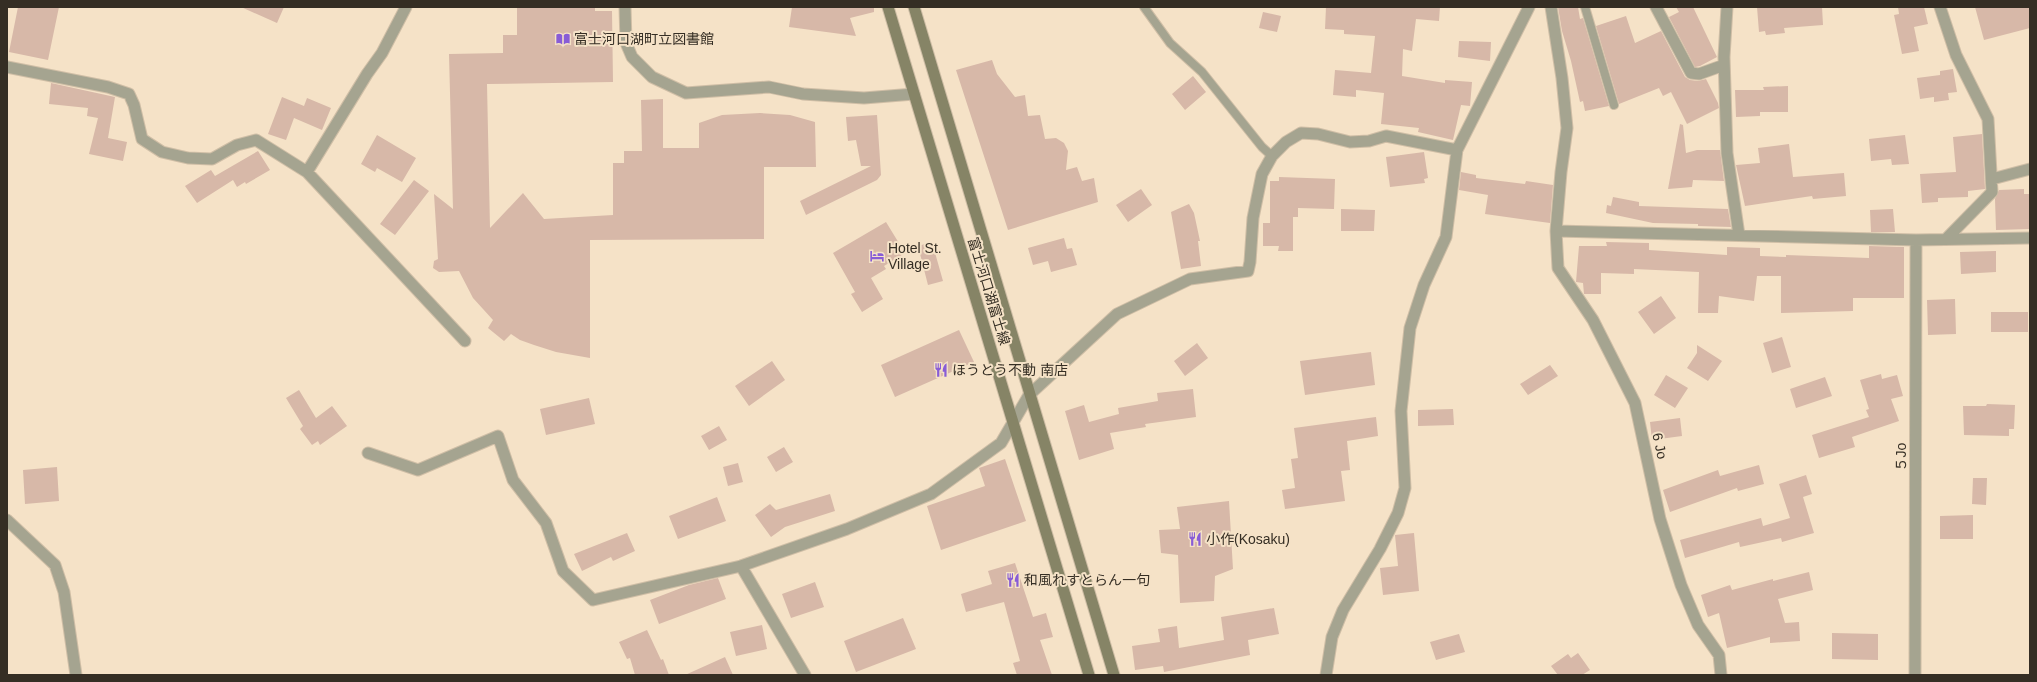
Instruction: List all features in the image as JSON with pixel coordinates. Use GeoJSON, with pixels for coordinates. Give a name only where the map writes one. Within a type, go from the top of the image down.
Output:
{"type":"FeatureCollection","features":[{"type":"Feature","properties":{"kind":"main road","name":"富士河口湖富士線"},"geometry":{"type":"LineString","coordinates":[[888,7],[1090,675]]}},
{"type":"Feature","properties":{"kind":"main road","name":"富士河口湖富士線"},"geometry":{"type":"LineString","coordinates":[[914,7],[1114,675]]}},
{"type":"Feature","properties":{"kind":"street"},"geometry":{"type":"LineString","coordinates":[[308,172],[367,74],[382,53],[406,7]]}},
{"type":"Feature","properties":{"kind":"street"},"geometry":{"type":"LineString","coordinates":[[625,7],[626,43],[632,57],[652,77],[686,93],[769,87],[803,94],[864,98],[914,94]]}},
{"type":"Feature","properties":{"kind":"street"},"geometry":{"type":"LineString","coordinates":[[1326,675],[1332,637],[1343,610],[1380,549],[1398,513],[1405,488],[1401,411],[1410,328],[1424,285],[1446,237],[1457,150],[1529,7]]}},
{"type":"Feature","properties":{"kind":"street","name":"6 Jo"},"geometry":{"type":"LineString","coordinates":[[1551,7],[1562,78],[1567,128],[1561,172],[1556,231],[1558,268],[1593,320],[1635,403],[1660,519],[1680,584],[1698,625],[1719,655],[1721,675]]}},
{"type":"Feature","properties":{"kind":"street"},"geometry":{"type":"LineString","coordinates":[[1656,7],[1690,73],[1699,74],[1724,65]]}},
{"type":"Feature","properties":{"kind":"street"},"geometry":{"type":"LineString","coordinates":[[1727,7],[1724,65],[1727,153],[1739,235]]}},
{"type":"Feature","properties":{"kind":"street"},"geometry":{"type":"LineString","coordinates":[[1940,7],[1956,56],[1988,119],[1992,179],[1992,192],[1946,239]]}},
{"type":"Feature","properties":{"kind":"street"},"geometry":{"type":"LineString","coordinates":[[7,67],[108,87],[129,94],[134,105],[142,139],[162,152],[188,158],[212,159],[237,145],[256,140],[308,172],[465,341]]}},
{"type":"Feature","properties":{"kind":"street"},"geometry":{"type":"LineString","coordinates":[[368,453],[418,470],[498,436],[513,480],[546,523],[563,571],[593,600],[741,566],[846,529],[931,494],[1001,443],[1013,420],[1029,395],[1117,314],[1190,279],[1248,270],[1250,262],[1253,218],[1262,174],[1272,156],[1286,142],[1301,133],[1318,134],[1350,142],[1369,141],[1386,136],[1457,150]]}},
{"type":"Feature","properties":{"kind":"street"},"geometry":{"type":"LineString","coordinates":[[1992,179],[2030,169]]}},
{"type":"Feature","properties":{"kind":"street"},"geometry":{"type":"LineString","coordinates":[[1556,231],[1916,240],[2030,238]]}},
{"type":"Feature","properties":{"kind":"street","name":"５Jo"},"geometry":{"type":"LineString","coordinates":[[1915,675],[1916,240]]}},
{"type":"Feature","properties":{"kind":"street"},"geometry":{"type":"LineString","coordinates":[[7,520],[55,565],[64,592],[76,675]]}},
{"type":"Feature","properties":{"kind":"street"},"geometry":{"type":"LineString","coordinates":[[741,566],[804,675]]}},
{"type":"Feature","properties":{"kind":"lane"},"geometry":{"type":"LineString","coordinates":[[1144,7],[1170,43],[1202,72],[1262,147],[1272,156]]}},
{"type":"Feature","properties":{"kind":"lane"},"geometry":{"type":"LineString","coordinates":[[1586,7],[1614,105]]}},
{"type":"Feature","properties":{"kind":"building"},"geometry":{"type":"Polygon","coordinates":[[[18,7],[59,7],[48,60],[9,52],[18,7]]]}},
{"type":"Feature","properties":{"kind":"building"},"geometry":{"type":"Polygon","coordinates":[[[241,7],[284,7],[277,23],[241,7]]]}},
{"type":"Feature","properties":{"kind":"building"},"geometry":{"type":"Polygon","coordinates":[[[517,7],[595,7],[595,11],[612,11],[613,82],[487,84],[490,228],[523,193],[544,219],[613,215],[613,163],[624,163],[624,151],[642,151],[641,100],[663,99],[663,148],[699,148],[699,123],[722,115],[760,113],[790,115],[815,122],[816,167],[764,167],[764,239],[590,240],[590,358],[556,352],[520,340],[511,334],[504,341],[488,328],[493,320],[473,298],[459,271],[439,272],[433,268],[434,261],[438,259],[434,194],[453,209],[449,54],[503,53],[503,35],[517,35],[517,7]]]}},
{"type":"Feature","properties":{"kind":"building"},"geometry":{"type":"Polygon","coordinates":[[[792,7],[874,7],[874,12],[850,18],[856,36],[789,27],[792,7]]]}},
{"type":"Feature","properties":{"kind":"building"},"geometry":{"type":"Polygon","coordinates":[[[1326,7],[1440,7],[1439,21],[1416,19],[1412,51],[1403,49],[1402,76],[1445,83],[1445,80],[1472,82],[1470,106],[1461,105],[1453,140],[1418,132],[1419,128],[1381,124],[1384,93],[1356,90],[1356,97],[1333,95],[1335,70],[1371,73],[1375,36],[1344,34],[1344,30],[1325,29],[1326,7]]]}},
{"type":"Feature","properties":{"kind":"building"},"geometry":{"type":"Polygon","coordinates":[[[1558,7],[1578,7],[1580,19],[1583,18],[1609,106],[1585,111],[1583,101],[1580,102],[1571,61],[1562,31],[1558,7]]]}},
{"type":"Feature","properties":{"kind":"building"},"geometry":{"type":"Polygon","coordinates":[[[1676,7],[1693,7],[1717,57],[1695,67],[1669,17],[1679,12],[1676,7]]]}},
{"type":"Feature","properties":{"kind":"building"},"geometry":{"type":"Polygon","coordinates":[[[1757,7],[1822,7],[1823,25],[1784,28],[1785,33],[1766,35],[1765,31],[1759,32],[1757,7]]]}},
{"type":"Feature","properties":{"kind":"building"},"geometry":{"type":"Polygon","coordinates":[[[1898,7],[1924,7],[1928,24],[1914,27],[1919,51],[1902,54],[1894,15],[1899,14],[1898,7]]]}},
{"type":"Feature","properties":{"kind":"building"},"geometry":{"type":"Polygon","coordinates":[[[1975,7],[2030,7],[2030,28],[1984,40],[1975,7]]]}},
{"type":"Feature","properties":{"kind":"building"},"geometry":{"type":"Polygon","coordinates":[[[1263,12],[1281,16],[1277,32],[1259,28],[1263,12]]]}},
{"type":"Feature","properties":{"kind":"building"},"geometry":{"type":"Polygon","coordinates":[[[1626,16],[1635,43],[1661,31],[1685,77],[1690,80],[1698,81],[1706,79],[1719,108],[1687,124],[1671,92],[1663,96],[1659,88],[1619,104],[1596,26],[1626,16]]]}},
{"type":"Feature","properties":{"kind":"building"},"geometry":{"type":"Polygon","coordinates":[[[1459,41],[1491,42],[1490,61],[1458,57],[1459,41]]]}},
{"type":"Feature","properties":{"kind":"building"},"geometry":{"type":"Polygon","coordinates":[[[992,60],[997,74],[1015,97],[1025,95],[1028,116],[1040,115],[1045,139],[1056,138],[1064,143],[1068,151],[1066,170],[1077,167],[1082,181],[1094,178],[1098,202],[1008,230],[956,70],[992,60]]]}},
{"type":"Feature","properties":{"kind":"building"},"geometry":{"type":"Polygon","coordinates":[[[1953,69],[1957,92],[1948,93],[1949,100],[1934,102],[1934,97],[1920,99],[1917,78],[1940,75],[1940,71],[1953,69]]]}},
{"type":"Feature","properties":{"kind":"building"},"geometry":{"type":"Polygon","coordinates":[[[1193,76],[1206,92],[1185,110],[1172,94],[1193,76]]]}},
{"type":"Feature","properties":{"kind":"building"},"geometry":{"type":"Polygon","coordinates":[[[51,83],[115,97],[108,138],[127,142],[123,161],[89,154],[98,118],[87,116],[88,108],[49,104],[51,83]]]}},
{"type":"Feature","properties":{"kind":"building"},"geometry":{"type":"Polygon","coordinates":[[[1788,86],[1788,112],[1760,112],[1760,116],[1736,117],[1735,90],[1764,90],[1763,87],[1788,86]]]}},
{"type":"Feature","properties":{"kind":"building"},"geometry":{"type":"Polygon","coordinates":[[[282,97],[304,106],[307,98],[331,108],[322,130],[294,118],[286,140],[268,134],[282,97]]]}},
{"type":"Feature","properties":{"kind":"building"},"geometry":{"type":"Polygon","coordinates":[[[877,115],[881,175],[877,180],[806,215],[800,201],[871,166],[861,166],[856,140],[848,141],[846,117],[877,115]]]}},
{"type":"Feature","properties":{"kind":"building"},"geometry":{"type":"Polygon","coordinates":[[[1680,124],[1683,125],[1686,153],[1697,150],[1720,150],[1724,181],[1693,180],[1692,187],[1668,189],[1680,124]]]}},
{"type":"Feature","properties":{"kind":"building"},"geometry":{"type":"Polygon","coordinates":[[[1982,134],[1985,189],[1968,191],[1968,197],[1938,198],[1938,202],[1922,203],[1920,174],[1956,172],[1953,137],[1982,134]]]}},
{"type":"Feature","properties":{"kind":"building"},"geometry":{"type":"Polygon","coordinates":[[[377,135],[416,158],[402,182],[377,168],[375,172],[361,164],[377,135]]]}},
{"type":"Feature","properties":{"kind":"building"},"geometry":{"type":"Polygon","coordinates":[[[1905,135],[1909,164],[1892,165],[1891,159],[1871,161],[1869,139],[1905,135]]]}},
{"type":"Feature","properties":{"kind":"building"},"geometry":{"type":"Polygon","coordinates":[[[1789,144],[1793,177],[1844,173],[1846,196],[1813,199],[1812,196],[1745,206],[1736,165],[1760,163],[1758,148],[1789,144]]]}},
{"type":"Feature","properties":{"kind":"building"},"geometry":{"type":"Polygon","coordinates":[[[258,151],[270,170],[246,184],[245,182],[237,187],[233,180],[197,203],[185,186],[211,170],[215,176],[258,151]]]}},
{"type":"Feature","properties":{"kind":"building"},"geometry":{"type":"Polygon","coordinates":[[[1424,152],[1428,178],[1424,179],[1425,183],[1390,187],[1386,157],[1424,152]]]}},
{"type":"Feature","properties":{"kind":"building"},"geometry":{"type":"Polygon","coordinates":[[[1461,172],[1476,175],[1476,178],[1525,184],[1526,181],[1553,185],[1550,223],[1485,214],[1488,195],[1459,190],[1461,172]]]}},
{"type":"Feature","properties":{"kind":"building"},"geometry":{"type":"Polygon","coordinates":[[[1279,177],[1335,179],[1334,209],[1298,208],[1298,217],[1293,217],[1293,251],[1278,251],[1279,246],[1263,246],[1263,223],[1270,223],[1270,181],[1279,181],[1279,177]]]}},
{"type":"Feature","properties":{"kind":"building"},"geometry":{"type":"Polygon","coordinates":[[[414,180],[429,191],[395,235],[380,224],[414,180]]]}},
{"type":"Feature","properties":{"kind":"building"},"geometry":{"type":"Polygon","coordinates":[[[1141,189],[1152,205],[1128,222],[1116,205],[1141,189]]]}},
{"type":"Feature","properties":{"kind":"building"},"geometry":{"type":"Polygon","coordinates":[[[2024,189],[2024,194],[2030,194],[2030,229],[1996,230],[1995,199],[1999,190],[2024,189]]]}},
{"type":"Feature","properties":{"kind":"building"},"geometry":{"type":"Polygon","coordinates":[[[1613,197],[1639,202],[1639,206],[1728,209],[1731,227],[1698,226],[1698,224],[1653,223],[1606,213],[1607,205],[1611,206],[1613,197]]]}},
{"type":"Feature","properties":{"kind":"building"},"geometry":{"type":"Polygon","coordinates":[[[1189,204],[1194,213],[1200,241],[1198,241],[1201,266],[1181,269],[1171,212],[1189,204]]]}},
{"type":"Feature","properties":{"kind":"building"},"geometry":{"type":"Polygon","coordinates":[[[1341,209],[1375,210],[1374,231],[1341,231],[1341,209]]]}},
{"type":"Feature","properties":{"kind":"building"},"geometry":{"type":"Polygon","coordinates":[[[1893,209],[1895,232],[1871,232],[1870,210],[1893,209]]]}},
{"type":"Feature","properties":{"kind":"building"},"geometry":{"type":"Polygon","coordinates":[[[886,222],[905,253],[884,266],[886,269],[871,278],[883,299],[862,312],[851,294],[855,292],[833,253],[886,222]]]}},
{"type":"Feature","properties":{"kind":"building"},"geometry":{"type":"Polygon","coordinates":[[[1064,238],[1067,249],[1072,248],[1077,265],[1051,272],[1048,261],[1033,265],[1028,248],[1064,238]]]}},
{"type":"Feature","properties":{"kind":"building"},"geometry":{"type":"Polygon","coordinates":[[[932,242],[943,281],[928,285],[918,246],[932,242]]]}},
{"type":"Feature","properties":{"kind":"building"},"geometry":{"type":"Polygon","coordinates":[[[1606,242],[1649,243],[1649,250],[1727,255],[1727,247],[1760,248],[1760,256],[1786,257],[1786,255],[1869,258],[1869,246],[1904,247],[1904,298],[1853,298],[1853,311],[1781,313],[1781,276],[1757,276],[1754,301],[1719,296],[1718,313],[1698,313],[1699,272],[1634,269],[1634,274],[1601,273],[1601,294],[1584,294],[1583,283],[1576,282],[1579,246],[1607,246],[1606,242]]]}},
{"type":"Feature","properties":{"kind":"building"},"geometry":{"type":"Polygon","coordinates":[[[1996,251],[1996,272],[1961,274],[1960,252],[1996,251]]]}},
{"type":"Feature","properties":{"kind":"building"},"geometry":{"type":"Polygon","coordinates":[[[1661,296],[1676,318],[1654,334],[1638,312],[1661,296]]]}},
{"type":"Feature","properties":{"kind":"building"},"geometry":{"type":"Polygon","coordinates":[[[1955,299],[1956,334],[1928,335],[1927,300],[1955,299]]]}},
{"type":"Feature","properties":{"kind":"building"},"geometry":{"type":"Polygon","coordinates":[[[1991,312],[2028,312],[2028,332],[1991,332],[1991,312]]]}},
{"type":"Feature","properties":{"kind":"building"},"geometry":{"type":"Polygon","coordinates":[[[959,330],[974,362],[895,397],[881,365],[959,330]]]}},
{"type":"Feature","properties":{"kind":"building"},"geometry":{"type":"Polygon","coordinates":[[[1782,337],[1791,367],[1772,373],[1763,343],[1782,337]]]}},
{"type":"Feature","properties":{"kind":"building"},"geometry":{"type":"Polygon","coordinates":[[[1197,343],[1208,358],[1185,376],[1174,361],[1197,343]]]}},
{"type":"Feature","properties":{"kind":"building"},"geometry":{"type":"Polygon","coordinates":[[[1697,345],[1722,361],[1708,381],[1687,368],[1697,353],[1697,345]]]}},
{"type":"Feature","properties":{"kind":"building"},"geometry":{"type":"Polygon","coordinates":[[[1371,352],[1375,385],[1305,395],[1300,361],[1371,352]]]}},
{"type":"Feature","properties":{"kind":"building"},"geometry":{"type":"Polygon","coordinates":[[[772,361],[785,380],[749,406],[735,386],[772,361]]]}},
{"type":"Feature","properties":{"kind":"building"},"geometry":{"type":"Polygon","coordinates":[[[1550,365],[1558,376],[1528,395],[1520,384],[1550,365]]]}},
{"type":"Feature","properties":{"kind":"building"},"geometry":{"type":"Polygon","coordinates":[[[1881,374],[1882,379],[1897,375],[1903,396],[1891,399],[1899,421],[1852,437],[1855,447],[1819,458],[1812,435],[1869,417],[1866,410],[1869,409],[1860,380],[1881,374]]]}},
{"type":"Feature","properties":{"kind":"building"},"geometry":{"type":"Polygon","coordinates":[[[1666,375],[1688,388],[1675,408],[1654,395],[1666,375]]]}},
{"type":"Feature","properties":{"kind":"building"},"geometry":{"type":"Polygon","coordinates":[[[1825,377],[1832,396],[1796,408],[1790,389],[1825,377]]]}},
{"type":"Feature","properties":{"kind":"building"},"geometry":{"type":"Polygon","coordinates":[[[1193,389],[1196,417],[1145,424],[1146,427],[1110,433],[1114,449],[1079,460],[1065,411],[1084,405],[1089,422],[1119,414],[1118,408],[1158,401],[1157,393],[1193,389]]]}},
{"type":"Feature","properties":{"kind":"building"},"geometry":{"type":"Polygon","coordinates":[[[299,390],[316,418],[332,406],[347,426],[320,445],[318,441],[312,445],[300,429],[303,426],[286,398],[299,390]]]}},
{"type":"Feature","properties":{"kind":"building"},"geometry":{"type":"Polygon","coordinates":[[[589,398],[595,424],[546,435],[540,409],[589,398]]]}},
{"type":"Feature","properties":{"kind":"building"},"geometry":{"type":"Polygon","coordinates":[[[1987,404],[2015,405],[2014,429],[2009,429],[2009,436],[1964,435],[1963,406],[1986,406],[1987,404]]]}},
{"type":"Feature","properties":{"kind":"building"},"geometry":{"type":"Polygon","coordinates":[[[1453,409],[1454,425],[1418,426],[1418,410],[1453,409]]]}},
{"type":"Feature","properties":{"kind":"building"},"geometry":{"type":"Polygon","coordinates":[[[1376,417],[1378,436],[1347,441],[1350,470],[1341,471],[1345,501],[1285,509],[1282,490],[1295,488],[1291,459],[1298,458],[1294,428],[1376,417]]]}},
{"type":"Feature","properties":{"kind":"building"},"geometry":{"type":"Polygon","coordinates":[[[1680,418],[1682,436],[1652,440],[1650,422],[1680,418]]]}},
{"type":"Feature","properties":{"kind":"building"},"geometry":{"type":"Polygon","coordinates":[[[719,426],[727,440],[709,450],[701,436],[719,426]]]}},
{"type":"Feature","properties":{"kind":"building"},"geometry":{"type":"Polygon","coordinates":[[[784,447],[793,462],[776,472],[767,457],[784,447]]]}},
{"type":"Feature","properties":{"kind":"building"},"geometry":{"type":"Polygon","coordinates":[[[1005,459],[1026,521],[941,550],[927,506],[985,486],[979,468],[1005,459]]]}},
{"type":"Feature","properties":{"kind":"building"},"geometry":{"type":"Polygon","coordinates":[[[738,463],[743,482],[728,486],[723,467],[738,463]]]}},
{"type":"Feature","properties":{"kind":"building"},"geometry":{"type":"Polygon","coordinates":[[[1759,465],[1764,484],[1738,491],[1737,488],[1670,512],[1663,490],[1718,470],[1720,476],[1759,465]]]}},
{"type":"Feature","properties":{"kind":"building"},"geometry":{"type":"Polygon","coordinates":[[[57,467],[59,501],[25,504],[23,470],[57,467]]]}},
{"type":"Feature","properties":{"kind":"building"},"geometry":{"type":"Polygon","coordinates":[[[1806,475],[1812,494],[1803,497],[1814,533],[1782,542],[1781,538],[1740,547],[1739,542],[1685,558],[1680,540],[1761,518],[1763,526],[1790,518],[1779,484],[1806,475]]]}},
{"type":"Feature","properties":{"kind":"building"},"geometry":{"type":"Polygon","coordinates":[[[1973,478],[1987,478],[1986,505],[1972,504],[1973,478]]]}},
{"type":"Feature","properties":{"kind":"building"},"geometry":{"type":"Polygon","coordinates":[[[830,494],[835,511],[785,527],[771,537],[755,515],[770,504],[776,510],[830,494]]]}},
{"type":"Feature","properties":{"kind":"building"},"geometry":{"type":"Polygon","coordinates":[[[717,497],[726,521],[678,539],[669,516],[717,497]]]}},
{"type":"Feature","properties":{"kind":"building"},"geometry":{"type":"Polygon","coordinates":[[[1229,501],[1233,569],[1215,576],[1214,601],[1180,603],[1178,555],[1161,553],[1159,530],[1180,529],[1177,507],[1229,501]]]}},
{"type":"Feature","properties":{"kind":"building"},"geometry":{"type":"Polygon","coordinates":[[[1973,515],[1973,539],[1940,539],[1940,516],[1973,515]]]}},
{"type":"Feature","properties":{"kind":"building"},"geometry":{"type":"Polygon","coordinates":[[[627,533],[635,551],[613,561],[611,557],[582,571],[574,554],[627,533]]]}},
{"type":"Feature","properties":{"kind":"building"},"geometry":{"type":"Polygon","coordinates":[[[1414,533],[1419,591],[1383,595],[1380,568],[1398,566],[1395,535],[1414,533]]]}},
{"type":"Feature","properties":{"kind":"building"},"geometry":{"type":"Polygon","coordinates":[[[1015,563],[1033,617],[1046,613],[1053,637],[1040,640],[1052,675],[1017,675],[1013,663],[1020,661],[1004,602],[966,612],[961,594],[992,584],[988,571],[1015,563]]]}},
{"type":"Feature","properties":{"kind":"building"},"geometry":{"type":"Polygon","coordinates":[[[1809,572],[1813,590],[1778,599],[1785,623],[1799,622],[1800,641],[1770,643],[1770,637],[1727,648],[1719,613],[1708,617],[1701,595],[1730,585],[1732,590],[1773,579],[1773,581],[1809,572]]]}},
{"type":"Feature","properties":{"kind":"building"},"geometry":{"type":"Polygon","coordinates":[[[718,578],[726,599],[659,624],[650,600],[689,585],[718,578]]]}},
{"type":"Feature","properties":{"kind":"building"},"geometry":{"type":"Polygon","coordinates":[[[815,582],[824,607],[791,618],[782,594],[815,582]]]}},
{"type":"Feature","properties":{"kind":"building"},"geometry":{"type":"Polygon","coordinates":[[[1274,608],[1279,634],[1248,640],[1250,655],[1164,672],[1163,666],[1135,670],[1132,646],[1160,642],[1158,629],[1177,626],[1179,648],[1224,640],[1221,617],[1274,608]]]}},
{"type":"Feature","properties":{"kind":"building"},"geometry":{"type":"Polygon","coordinates":[[[903,618],[916,649],[856,672],[844,641],[903,618]]]}},
{"type":"Feature","properties":{"kind":"building"},"geometry":{"type":"Polygon","coordinates":[[[762,625],[767,649],[736,656],[730,632],[762,625]]]}},
{"type":"Feature","properties":{"kind":"building"},"geometry":{"type":"Polygon","coordinates":[[[647,630],[661,660],[663,659],[669,675],[635,675],[630,658],[627,659],[619,642],[647,630]]]}},
{"type":"Feature","properties":{"kind":"building"},"geometry":{"type":"Polygon","coordinates":[[[1832,633],[1878,634],[1878,660],[1832,659],[1832,633]]]}},
{"type":"Feature","properties":{"kind":"building"},"geometry":{"type":"Polygon","coordinates":[[[1459,634],[1465,652],[1436,660],[1430,642],[1459,634]]]}},
{"type":"Feature","properties":{"kind":"building"},"geometry":{"type":"Polygon","coordinates":[[[1578,653],[1590,670],[1582,675],[1558,675],[1551,666],[1568,654],[1571,658],[1578,653]]]}},
{"type":"Feature","properties":{"kind":"building"},"geometry":{"type":"Polygon","coordinates":[[[725,657],[733,675],[685,675],[725,657]]]}},
{"type":"Feature","properties":{"kind":"place","name":"富士河口湖町立図書館"},"geometry":{"type":"Point","coordinates":[563,39]}},
{"type":"Feature","properties":{"kind":"place","name":"Hotel St. Village"},"geometry":{"type":"Point","coordinates":[877,256]}},
{"type":"Feature","properties":{"kind":"place","name":"ほうとう不動 南店"},"geometry":{"type":"Point","coordinates":[941,370]}},
{"type":"Feature","properties":{"kind":"place","name":"小作(Kosaku)"},"geometry":{"type":"Point","coordinates":[1195,539]}},
{"type":"Feature","properties":{"kind":"place","name":"和風れすとらん一句"},"geometry":{"type":"Point","coordinates":[1013,580]}}]}
